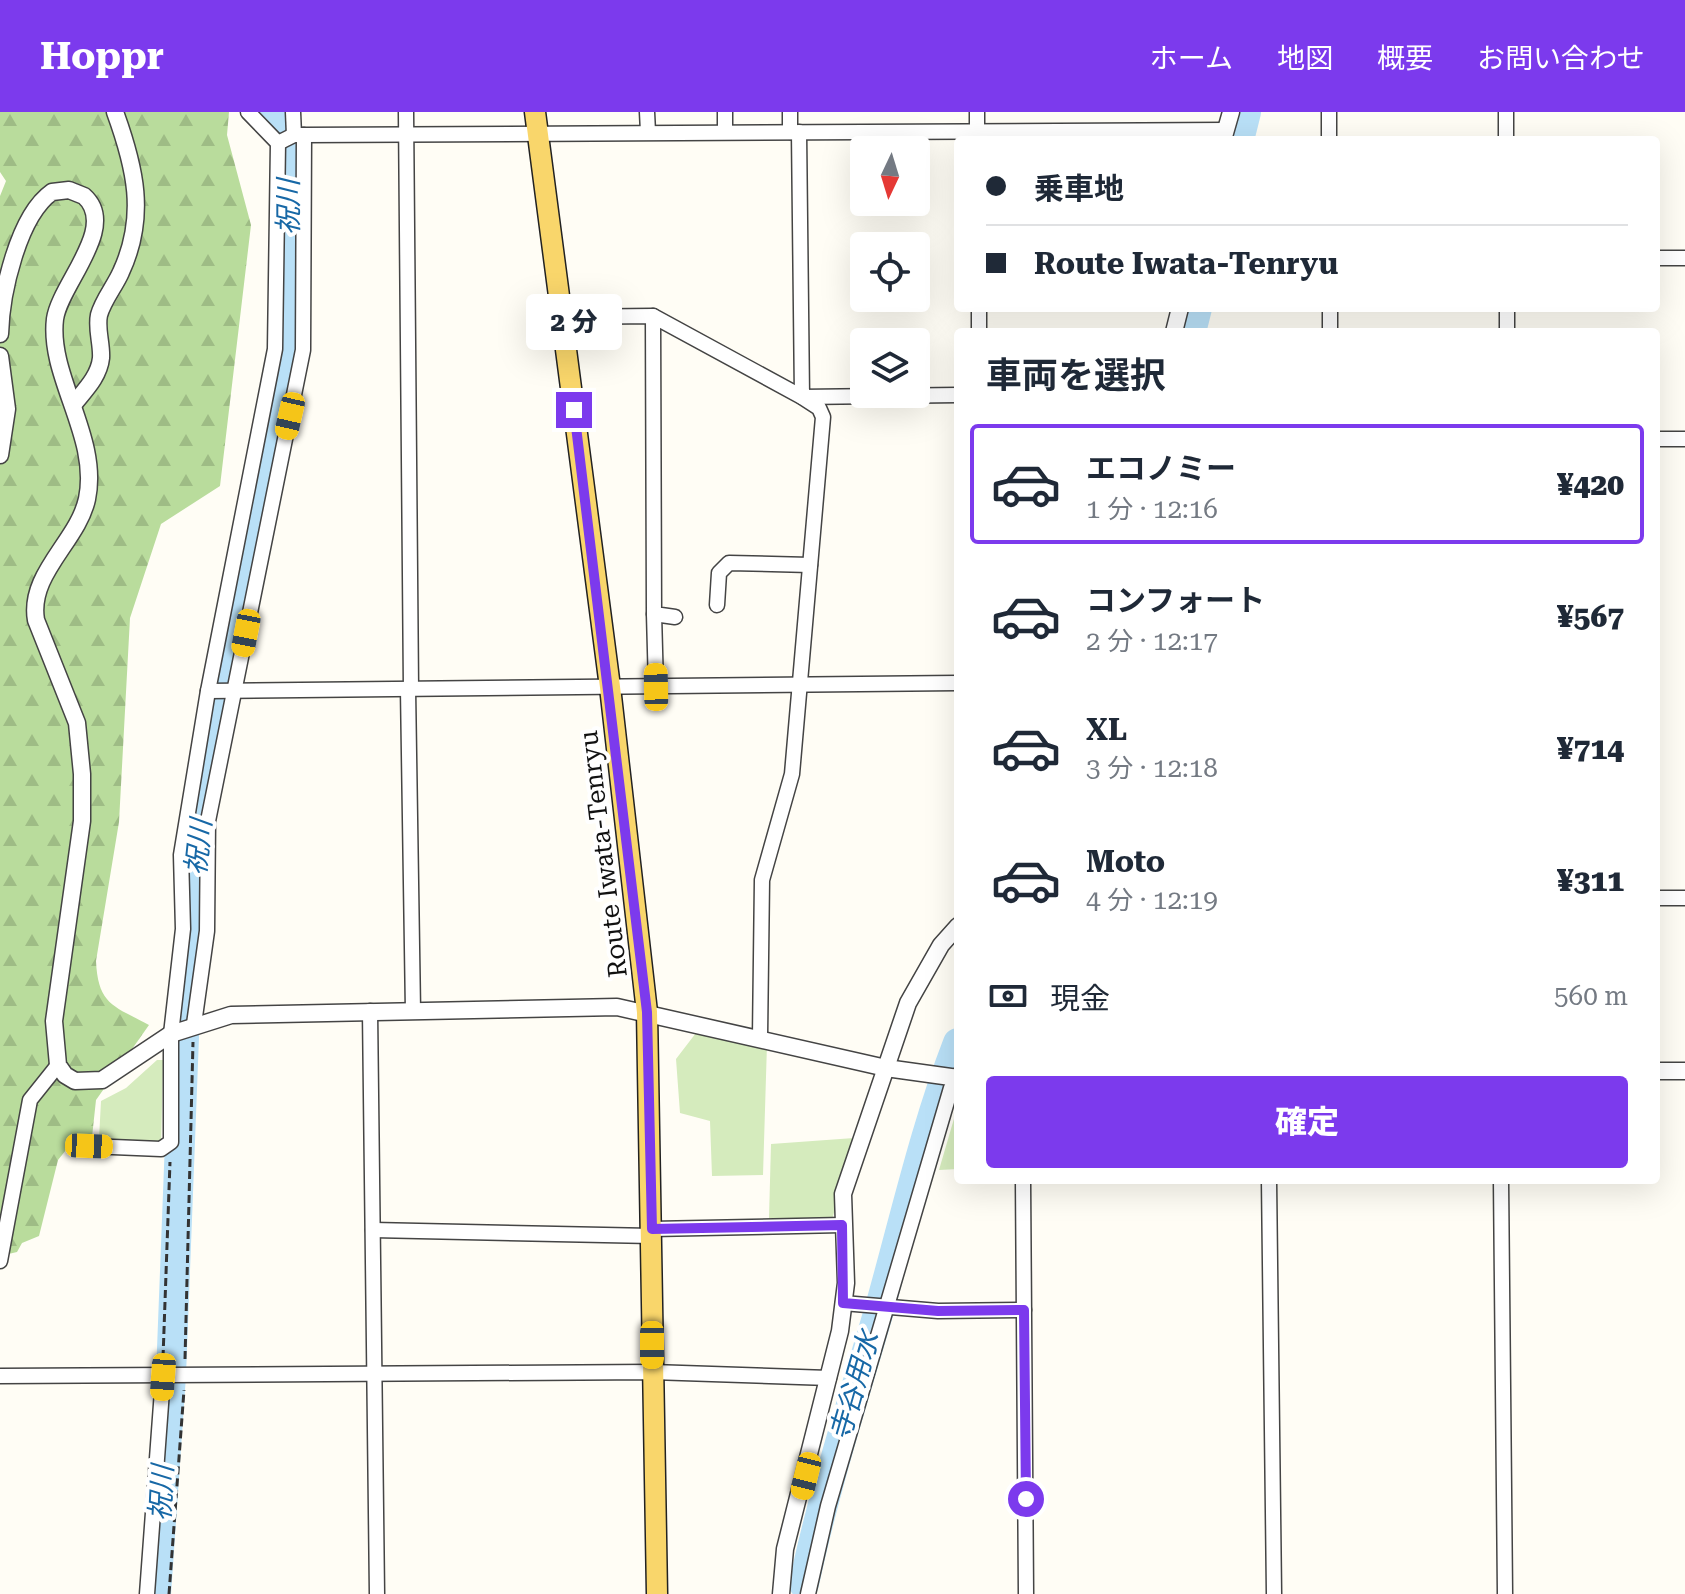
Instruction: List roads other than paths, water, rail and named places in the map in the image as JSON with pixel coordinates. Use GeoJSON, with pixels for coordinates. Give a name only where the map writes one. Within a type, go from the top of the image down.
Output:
{"type":"FeatureCollection","features":[{"type":"Feature","properties":{"kind":"main road","name":"Route Iwata-Tenryu"},"geometry":{"type":"LineString","coordinates":[[535,112],[610,687],[647,1012],[652,1372],[659,1593]]}},
{"type":"Feature","properties":{"kind":"street"},"geometry":{"type":"LineString","coordinates":[[73,405],[96,376],[101,359],[99,315],[122,270],[137,213],[137,186],[132,158],[115,112]]}},
{"type":"Feature","properties":{"kind":"street"},"geometry":{"type":"LineString","coordinates":[[248,112],[289,138],[648,132],[1224,135],[1231,112]]}},
{"type":"Feature","properties":{"kind":"street"},"geometry":{"type":"LineString","coordinates":[[89,1146],[161,1149],[171,1142],[183,1028],[181,855],[208,691],[275,349],[293,112]]}},
{"type":"Feature","properties":{"kind":"street"},"geometry":{"type":"LineString","coordinates":[[406,112],[413,1011]]}},
{"type":"Feature","properties":{"kind":"street"},"geometry":{"type":"LineString","coordinates":[[647,112],[648,132]]}},
{"type":"Feature","properties":{"kind":"street"},"geometry":{"type":"LineString","coordinates":[[725,112],[725,132]]}},
{"type":"Feature","properties":{"kind":"street"},"geometry":{"type":"LineString","coordinates":[[790,112],[794,132],[802,397]]}},
{"type":"Feature","properties":{"kind":"street"},"geometry":{"type":"LineString","coordinates":[[977,112],[977,136]]}},
{"type":"Feature","properties":{"kind":"street"},"geometry":{"type":"LineString","coordinates":[[1329,112],[1329,136]]}},
{"type":"Feature","properties":{"kind":"street"},"geometry":{"type":"LineString","coordinates":[[1506,112],[1506,136]]}},
{"type":"Feature","properties":{"kind":"street"},"geometry":{"type":"LineString","coordinates":[[183,1028],[207,931],[208,821],[303,350],[289,138]]}},
{"type":"Feature","properties":{"kind":"street"},"geometry":{"type":"LineString","coordinates":[[0,334],[1,306],[11,266],[36,211],[52,192],[69,190],[84,196],[94,213],[93,238],[55,320],[57,347],[89,473],[87,501],[76,528],[41,585],[35,607],[36,620],[77,723],[82,774],[82,821],[54,1021],[58,1065],[65,1075],[75,1081],[102,1080],[183,1028],[249,1013],[617,1007],[886,1068],[954,1076]]}},
{"type":"Feature","properties":{"kind":"street"},"geometry":{"type":"LineString","coordinates":[[1660,258],[1685,258]]}},
{"type":"Feature","properties":{"kind":"street"},"geometry":{"type":"LineString","coordinates":[[653,316],[656,687]]}},
{"type":"Feature","properties":{"kind":"street"},"geometry":{"type":"LineString","coordinates":[[562,317],[653,316],[802,397],[819,408],[823,417],[792,774],[762,880],[760,1037]]}},
{"type":"Feature","properties":{"kind":"street"},"geometry":{"type":"LineString","coordinates":[[0,356],[7,409],[0,455]]}},
{"type":"Feature","properties":{"kind":"street"},"geometry":{"type":"LineString","coordinates":[[802,397],[954,395]]}},
{"type":"Feature","properties":{"kind":"street"},"geometry":{"type":"LineString","coordinates":[[1660,439],[1685,439]]}},
{"type":"Feature","properties":{"kind":"street"},"geometry":{"type":"LineString","coordinates":[[717,605],[719,573],[729,563],[810,565]]}},
{"type":"Feature","properties":{"kind":"street"},"geometry":{"type":"LineString","coordinates":[[654,614],[675,617]]}},
{"type":"Feature","properties":{"kind":"street"},"geometry":{"type":"LineString","coordinates":[[208,691],[954,683]]}},
{"type":"Feature","properties":{"kind":"street"},"geometry":{"type":"LineString","coordinates":[[1660,898],[1685,898]]}},
{"type":"Feature","properties":{"kind":"street"},"geometry":{"type":"LineString","coordinates":[[781,1594],[785,1549],[829,1378],[843,1303],[843,1194],[908,1003],[936,952],[954,931]]}},
{"type":"Feature","properties":{"kind":"street"},"geometry":{"type":"LineString","coordinates":[[370,1011],[377,1594]]}},
{"type":"Feature","properties":{"kind":"street"},"geometry":{"type":"LineString","coordinates":[[0,1261],[30,1100],[58,1065]]}},
{"type":"Feature","properties":{"kind":"street"},"geometry":{"type":"LineString","coordinates":[[1660,1071],[1685,1071]]}},
{"type":"Feature","properties":{"kind":"street"},"geometry":{"type":"LineString","coordinates":[[808,1594],[828,1506],[954,1090]]}},
{"type":"Feature","properties":{"kind":"street"},"geometry":{"type":"LineString","coordinates":[[1023,1184],[1026,1594]]}},
{"type":"Feature","properties":{"kind":"street"},"geometry":{"type":"LineString","coordinates":[[1269,1184],[1274,1594]]}},
{"type":"Feature","properties":{"kind":"street"},"geometry":{"type":"LineString","coordinates":[[1501,1184],[1505,1594]]}},
{"type":"Feature","properties":{"kind":"street"},"geometry":{"type":"LineString","coordinates":[[373,1230],[652,1232],[842,1225]]}},
{"type":"Feature","properties":{"kind":"street"},"geometry":{"type":"LineString","coordinates":[[843,1303],[938,1311],[1024,1310]]}},
{"type":"Feature","properties":{"kind":"street"},"geometry":{"type":"LineString","coordinates":[[0,1376],[652,1372],[829,1378]]}},
{"type":"Feature","properties":{"kind":"street"},"geometry":{"type":"LineString","coordinates":[[147,1594],[164,1377]]}},
{"type":"Feature","properties":{"kind":"waterway","name":"祝川"},"geometry":{"type":"LineString","coordinates":[[156,1594],[171,1375],[185,1011],[196,928],[192,857],[243,572],[288,355],[289,172],[285,138],[267,112]]}},
{"type":"Feature","properties":{"kind":"waterway","name":"寺谷用水"},"geometry":{"type":"LineString","coordinates":[[1240,136],[1246,112]]}},
{"type":"Feature","properties":{"kind":"waterway","name":"寺谷用水"},"geometry":{"type":"LineString","coordinates":[[1192,328],[1196,312]]}},
{"type":"Feature","properties":{"kind":"waterway","name":"寺谷用水"},"geometry":{"type":"LineString","coordinates":[[804,1584],[925,1140],[954,1054]]}}]}
